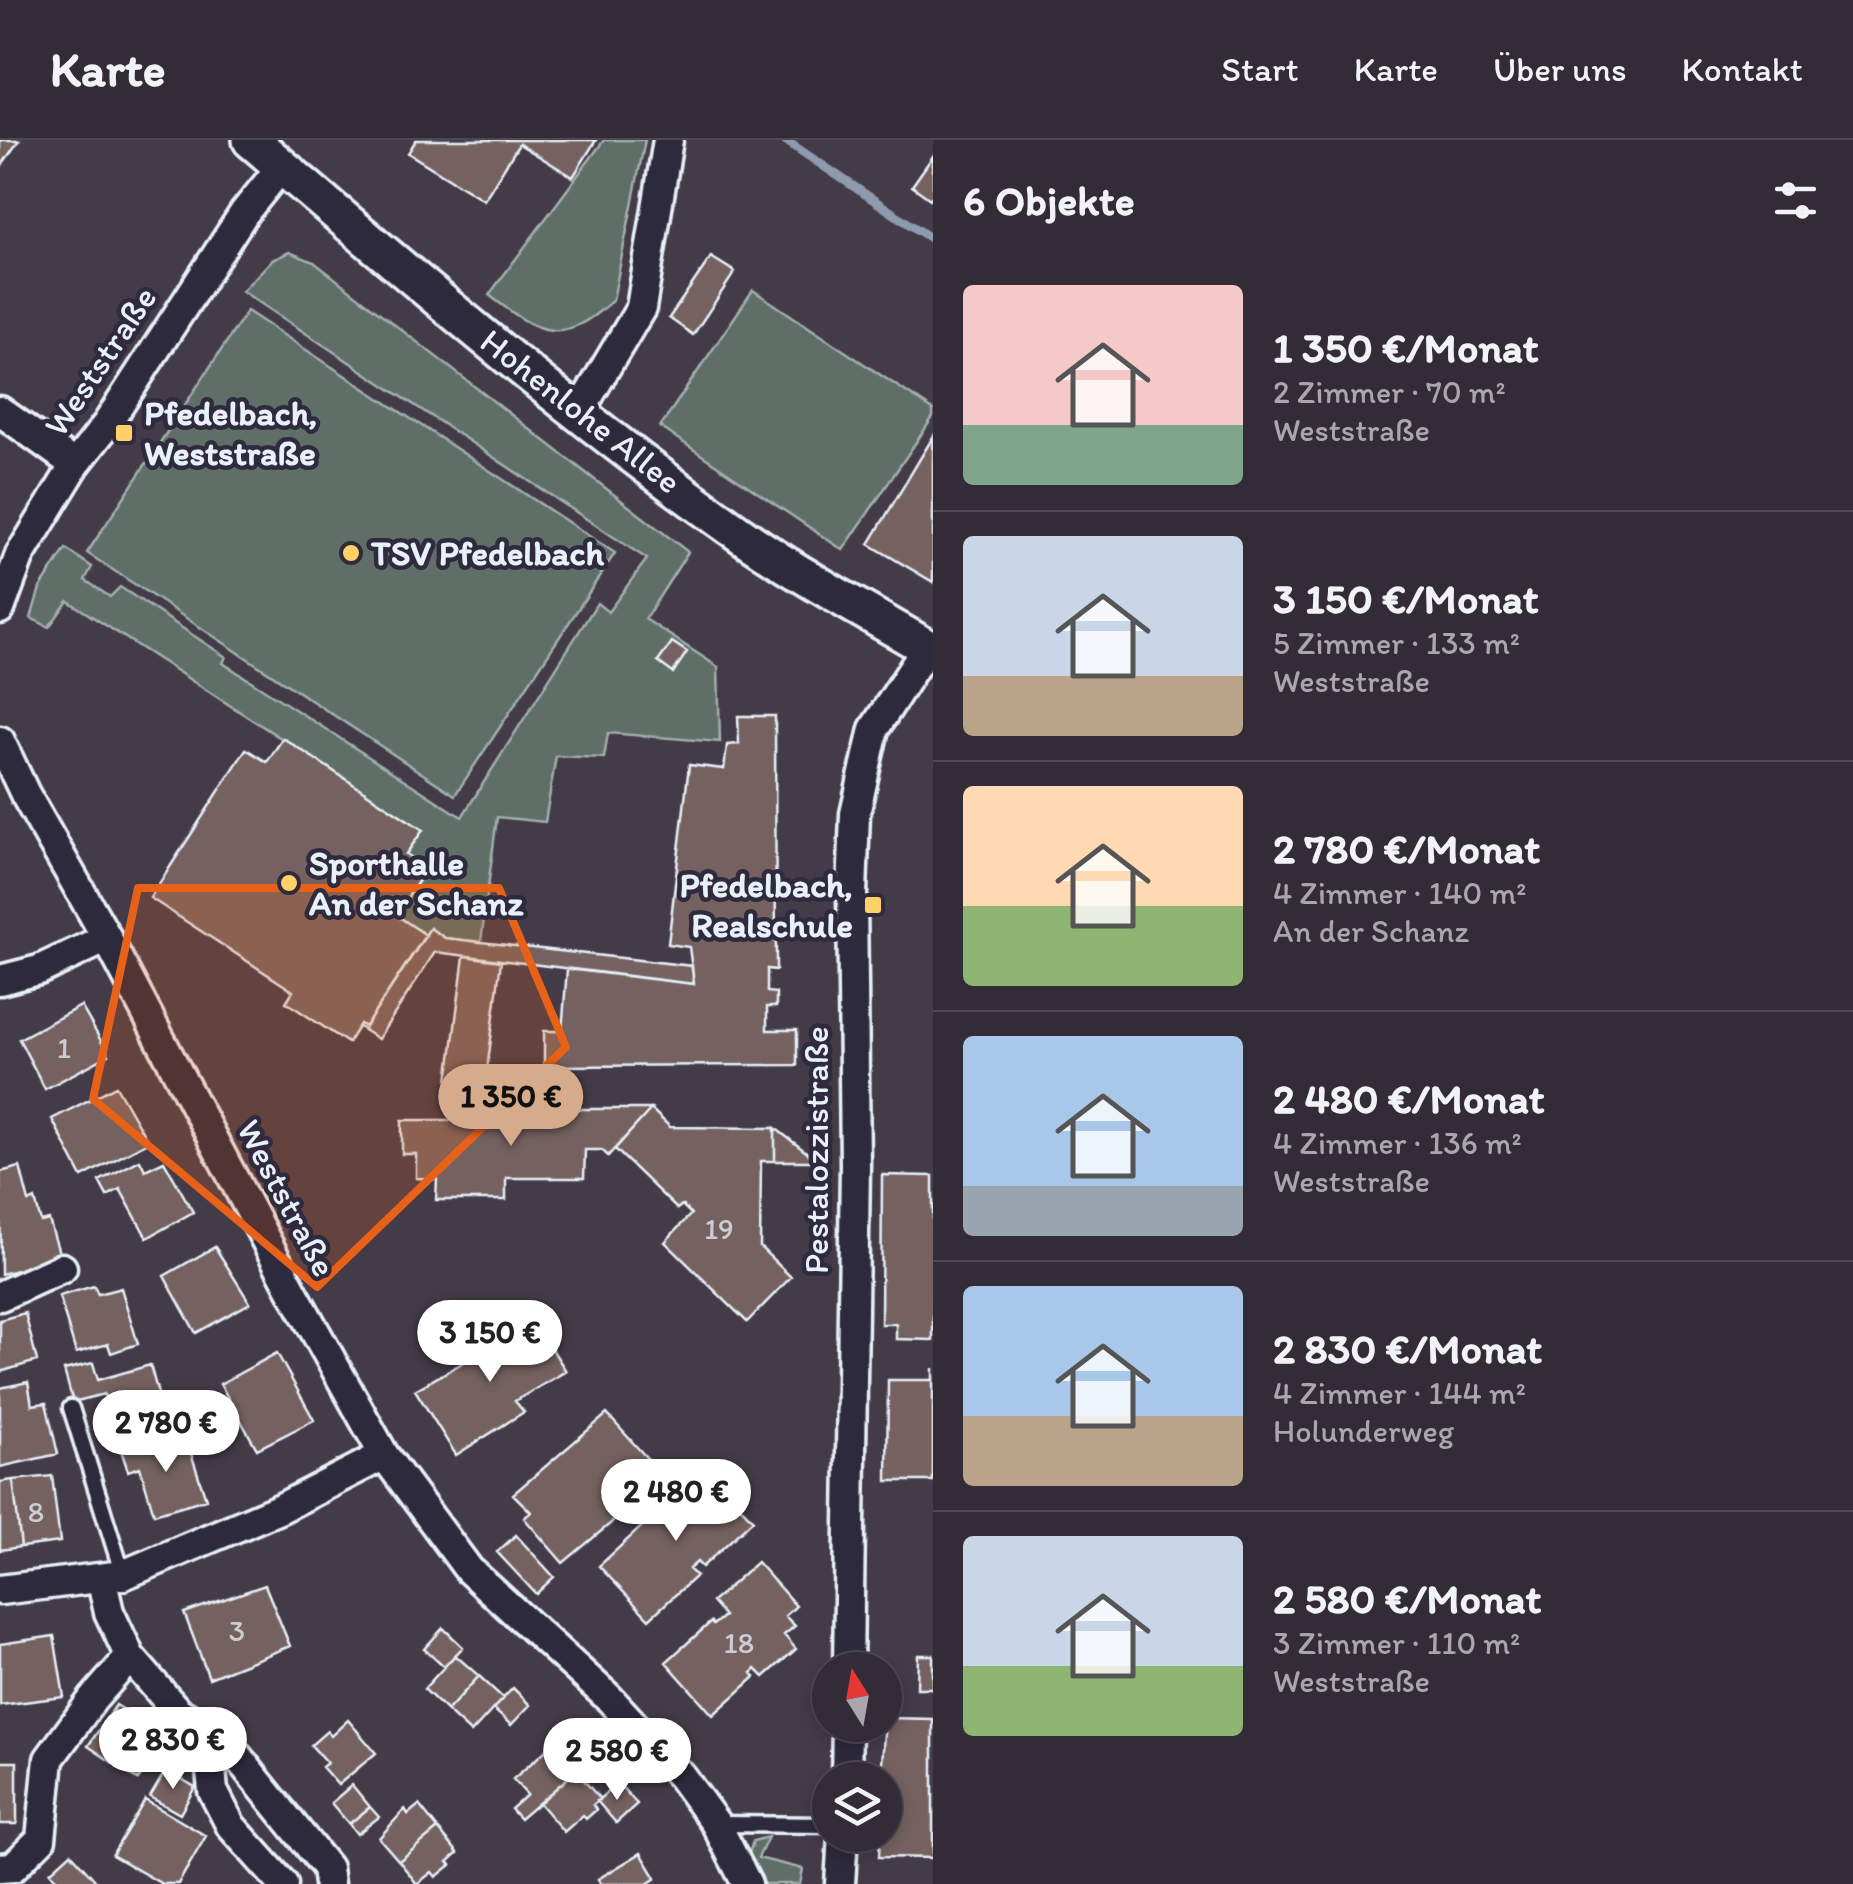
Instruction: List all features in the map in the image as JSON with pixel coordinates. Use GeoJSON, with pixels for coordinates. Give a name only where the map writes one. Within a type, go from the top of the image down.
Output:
{"type":"FeatureCollection","features":[{"type":"Feature","properties":{"kind":"street","name":"Hohenlohe Allee"},"geometry":{"type":"LineString","coordinates":[[251,140],[578,412],[752,542],[930,649]]}},
{"type":"Feature","properties":{"kind":"street"},"geometry":{"type":"LineString","coordinates":[[578,412],[641,308],[668,140]]}},
{"type":"Feature","properties":{"kind":"street","name":"Weststraße"},"geometry":{"type":"LineString","coordinates":[[0,609],[20,554],[75,465],[107,424],[244,214],[282,166]]}},
{"type":"Feature","properties":{"kind":"street"},"geometry":{"type":"LineString","coordinates":[[0,411],[75,465]]}},
{"type":"Feature","properties":{"kind":"street","name":"Pestalozzistraße"},"geometry":{"type":"LineString","coordinates":[[848,1652],[855,814],[874,729],[930,649]]}},
{"type":"Feature","properties":{"kind":"street","name":"Weststraße"},"geometry":{"type":"LineString","coordinates":[[0,741],[24,794],[107,938],[292,1290],[384,1455],[469,1570],[609,1698],[681,1776],[716,1824],[747,1884]]}},
{"type":"Feature","properties":{"kind":"street"},"geometry":{"type":"LineString","coordinates":[[0,980],[39,970],[107,938]]}},
{"type":"Feature","properties":{"kind":"street"},"geometry":{"type":"LineString","coordinates":[[0,1296],[62,1268]]}},
{"type":"Feature","properties":{"kind":"street"},"geometry":{"type":"LineString","coordinates":[[0,1590],[112,1576],[281,1508],[384,1455]]}},
{"type":"Feature","properties":{"kind":"street"},"geometry":{"type":"LineString","coordinates":[[112,1576],[109,1612],[130,1657],[178,1712],[221,1736],[327,1868],[330,1884]]}},
{"type":"Feature","properties":{"kind":"street"},"geometry":{"type":"LineString","coordinates":[[0,1868],[14,1867],[41,1839],[49,1759],[130,1657]]}},
{"type":"Feature","properties":{"kind":"street"},"geometry":{"type":"LineString","coordinates":[[207,1728],[213,1790],[231,1826],[283,1884]]}},
{"type":"Feature","properties":{"kind":"street"},"geometry":{"type":"LineString","coordinates":[[840,1884],[842,1852]]}},
{"type":"Feature","properties":{"kind":"lane"},"geometry":{"type":"LineString","coordinates":[[71,1408],[112,1576]]}},
{"type":"Feature","properties":{"kind":"lane"},"geometry":{"type":"LineString","coordinates":[[716,1824],[812,1825]]}},
{"type":"Feature","properties":{"kind":"highlighted area"},"geometry":{"type":"Polygon","coordinates":[[[138,888],[499,888],[566,1047],[317,1287],[93,1099],[138,888]]]}},
{"type":"Feature","properties":{"kind":"green space"},"geometry":{"type":"Polygon","coordinates":[[[604,140],[645,140],[613,300],[579,325],[564,330],[536,326],[489,295],[604,140]]]}},
{"type":"Feature","properties":{"kind":"green space"},"geometry":{"type":"Polygon","coordinates":[[[289,252],[314,262],[688,552],[645,619],[718,667],[720,742],[608,733],[604,758],[556,756],[545,822],[497,817],[481,942],[445,938],[430,928],[426,935],[396,915],[427,868],[406,854],[422,829],[68,601],[49,627],[31,618],[40,588],[66,549],[92,567],[85,580],[110,597],[120,587],[226,657],[223,663],[462,817],[597,603],[608,612],[647,559],[242,291],[272,260],[289,252]]]}},
{"type":"Feature","properties":{"kind":"green space"},"geometry":{"type":"Polygon","coordinates":[[[753,290],[933,410],[933,417],[843,550],[660,427],[753,290]]]}},
{"type":"Feature","properties":{"kind":"green space","name":"TSV Pfedelbach"},"geometry":{"type":"Polygon","coordinates":[[[247,311],[615,553],[455,795],[87,553],[247,311]]]}},
{"type":"Feature","properties":{"kind":"green space"},"geometry":{"type":"Polygon","coordinates":[[[768,1837],[758,1858],[803,1869],[800,1884],[762,1884],[748,1857],[753,1841],[768,1837]]]}},
{"type":"Feature","properties":{"kind":"building"},"geometry":{"type":"Polygon","coordinates":[[[0,140],[19,140],[0,168],[0,140]]]}},
{"type":"Feature","properties":{"kind":"building"},"geometry":{"type":"Polygon","coordinates":[[[416,140],[596,140],[573,177],[519,144],[484,200],[408,153],[416,140]]]}},
{"type":"Feature","properties":{"kind":"building"},"geometry":{"type":"Polygon","coordinates":[[[933,156],[933,195],[930,199],[912,186],[933,156]]]}},
{"type":"Feature","properties":{"kind":"building"},"geometry":{"type":"Polygon","coordinates":[[[711,257],[735,272],[693,335],[669,318],[711,257]]]}},
{"type":"Feature","properties":{"kind":"building"},"geometry":{"type":"Polygon","coordinates":[[[933,437],[933,582],[869,544],[933,437]]]}},
{"type":"Feature","properties":{"kind":"building"},"geometry":{"type":"Polygon","coordinates":[[[672,642],[687,652],[673,673],[658,662],[672,642]]]}},
{"type":"Feature","properties":{"kind":"building"},"geometry":{"type":"Polygon","coordinates":[[[738,716],[775,716],[776,970],[767,969],[767,992],[776,993],[776,1007],[767,1007],[767,1030],[797,1030],[797,1065],[544,1066],[544,1031],[562,1031],[567,969],[694,984],[689,947],[668,944],[689,765],[724,769],[727,745],[739,744],[738,716]]]}},
{"type":"Feature","properties":{"kind":"building","name":"Sporthalle An der Schanz"},"geometry":{"type":"Polygon","coordinates":[[[283,738],[423,830],[406,854],[427,868],[396,915],[426,935],[365,1027],[360,1024],[348,1043],[286,1002],[293,991],[150,898],[246,749],[267,762],[283,738]]]}},
{"type":"Feature","properties":{"kind":"building"},"geometry":{"type":"Polygon","coordinates":[[[430,928],[445,938],[692,966],[694,984],[435,952],[378,1039],[360,1024],[365,1027],[430,928]]]}},
{"type":"Feature","properties":{"kind":"building"},"geometry":{"type":"Polygon","coordinates":[[[464,956],[501,961],[485,1086],[448,1081],[464,956]]]}},
{"type":"Feature","properties":{"kind":"building"},"geometry":{"type":"Polygon","coordinates":[[[81,1006],[109,1055],[45,1089],[19,1039],[81,1006]]]}},
{"type":"Feature","properties":{"kind":"building"},"geometry":{"type":"Polygon","coordinates":[[[116,1086],[148,1142],[82,1177],[52,1119],[116,1086]]]}},
{"type":"Feature","properties":{"kind":"building"},"geometry":{"type":"Polygon","coordinates":[[[537,1109],[651,1109],[608,1156],[602,1150],[585,1150],[584,1178],[506,1178],[506,1200],[436,1200],[437,1179],[416,1178],[416,1154],[402,1154],[402,1120],[537,1120],[537,1109]]]}},
{"type":"Feature","properties":{"kind":"building"},"geometry":{"type":"Polygon","coordinates":[[[651,1109],[670,1127],[775,1128],[775,1161],[761,1161],[760,1247],[791,1277],[747,1322],[665,1242],[691,1214],[682,1205],[677,1209],[615,1149],[651,1109]]]}},
{"type":"Feature","properties":{"kind":"building"},"geometry":{"type":"Polygon","coordinates":[[[775,1128],[818,1161],[775,1161],[775,1128]]]}},
{"type":"Feature","properties":{"kind":"building"},"geometry":{"type":"Polygon","coordinates":[[[140,1160],[145,1170],[164,1161],[193,1212],[147,1238],[120,1189],[107,1196],[99,1181],[140,1160]]]}},
{"type":"Feature","properties":{"kind":"building"},"geometry":{"type":"Polygon","coordinates":[[[20,1167],[29,1202],[35,1199],[41,1222],[49,1220],[61,1259],[1,1274],[0,1172],[20,1167]]]}},
{"type":"Feature","properties":{"kind":"building"},"geometry":{"type":"Polygon","coordinates":[[[882,1175],[933,1176],[933,1340],[896,1339],[896,1324],[881,1324],[882,1175]]]}},
{"type":"Feature","properties":{"kind":"building"},"geometry":{"type":"Polygon","coordinates":[[[215,1247],[250,1303],[196,1333],[164,1276],[215,1247]]]}},
{"type":"Feature","properties":{"kind":"building"},"geometry":{"type":"Polygon","coordinates":[[[94,1286],[98,1294],[121,1288],[138,1344],[111,1353],[108,1344],[76,1353],[59,1296],[94,1286]]]}},
{"type":"Feature","properties":{"kind":"building"},"geometry":{"type":"Polygon","coordinates":[[[25,1313],[37,1361],[0,1372],[0,1320],[25,1313]]]}},
{"type":"Feature","properties":{"kind":"building"},"geometry":{"type":"Polygon","coordinates":[[[531,1316],[566,1371],[515,1401],[524,1412],[456,1455],[415,1390],[478,1354],[475,1347],[531,1316]]]}},
{"type":"Feature","properties":{"kind":"building"},"geometry":{"type":"Polygon","coordinates":[[[277,1353],[314,1420],[257,1449],[220,1384],[277,1353]]]}},
{"type":"Feature","properties":{"kind":"building"},"geometry":{"type":"Polygon","coordinates":[[[93,1363],[98,1380],[150,1365],[166,1422],[116,1435],[104,1394],[73,1402],[64,1370],[93,1363]]]}},
{"type":"Feature","properties":{"kind":"building"},"geometry":{"type":"Polygon","coordinates":[[[888,1380],[933,1380],[933,1481],[887,1481],[888,1380]]]}},
{"type":"Feature","properties":{"kind":"building"},"geometry":{"type":"Polygon","coordinates":[[[28,1382],[32,1405],[46,1403],[58,1454],[0,1467],[0,1388],[28,1382]]]}},
{"type":"Feature","properties":{"kind":"building"},"geometry":{"type":"Polygon","coordinates":[[[607,1414],[665,1478],[563,1563],[524,1518],[531,1512],[513,1494],[607,1414]]]}},
{"type":"Feature","properties":{"kind":"building"},"geometry":{"type":"Polygon","coordinates":[[[158,1438],[163,1456],[189,1447],[206,1499],[154,1514],[140,1467],[128,1471],[121,1450],[158,1438]]]}},
{"type":"Feature","properties":{"kind":"building"},"geometry":{"type":"Polygon","coordinates":[[[710,1474],[753,1520],[702,1567],[697,1562],[689,1569],[696,1576],[649,1619],[599,1566],[692,1480],[698,1485],[710,1474]]]}},
{"type":"Feature","properties":{"kind":"building"},"geometry":{"type":"Polygon","coordinates":[[[52,1476],[60,1542],[21,1547],[13,1480],[52,1476]]]}},
{"type":"Feature","properties":{"kind":"building"},"geometry":{"type":"Polygon","coordinates":[[[13,1480],[21,1547],[0,1550],[0,1482],[13,1480]]]}},
{"type":"Feature","properties":{"kind":"building"},"geometry":{"type":"Polygon","coordinates":[[[516,1535],[554,1577],[536,1594],[497,1552],[516,1535]]]}},
{"type":"Feature","properties":{"kind":"building"},"geometry":{"type":"Polygon","coordinates":[[[757,1562],[796,1606],[785,1616],[795,1626],[784,1635],[796,1649],[764,1677],[756,1669],[752,1673],[755,1677],[713,1715],[666,1662],[711,1622],[713,1625],[724,1616],[712,1602],[757,1562]]]}},
{"type":"Feature","properties":{"kind":"building"},"geometry":{"type":"Polygon","coordinates":[[[265,1585],[290,1646],[209,1678],[184,1613],[265,1585]]]}},
{"type":"Feature","properties":{"kind":"building"},"geometry":{"type":"Polygon","coordinates":[[[443,1628],[463,1647],[444,1667],[424,1649],[443,1628]]]}},
{"type":"Feature","properties":{"kind":"building"},"geometry":{"type":"Polygon","coordinates":[[[54,1636],[64,1697],[0,1705],[0,1644],[54,1636]]]}},
{"type":"Feature","properties":{"kind":"building"},"geometry":{"type":"Polygon","coordinates":[[[455,1655],[479,1676],[447,1711],[424,1689],[455,1655]]]}},
{"type":"Feature","properties":{"kind":"building"},"geometry":{"type":"Polygon","coordinates":[[[918,1655],[933,1655],[933,1688],[917,1688],[918,1655]]]}},
{"type":"Feature","properties":{"kind":"building"},"geometry":{"type":"Polygon","coordinates":[[[479,1676],[503,1698],[471,1733],[447,1711],[479,1676]]]}},
{"type":"Feature","properties":{"kind":"building"},"geometry":{"type":"Polygon","coordinates":[[[513,1688],[530,1705],[511,1725],[493,1709],[513,1688]]]}},
{"type":"Feature","properties":{"kind":"building"},"geometry":{"type":"Polygon","coordinates":[[[116,1705],[169,1737],[138,1780],[88,1746],[116,1705]]]}},
{"type":"Feature","properties":{"kind":"building"},"geometry":{"type":"Polygon","coordinates":[[[902,1718],[933,1719],[933,1858],[879,1857],[879,1852],[902,1852],[902,1762],[882,1762],[883,1742],[902,1742],[902,1718]]]}},
{"type":"Feature","properties":{"kind":"building"},"geometry":{"type":"Polygon","coordinates":[[[348,1720],[376,1753],[338,1785],[322,1767],[327,1763],[311,1745],[327,1731],[331,1736],[348,1720]]]}},
{"type":"Feature","properties":{"kind":"building"},"geometry":{"type":"Polygon","coordinates":[[[553,1744],[576,1771],[520,1819],[511,1809],[527,1795],[513,1779],[553,1744]]]}},
{"type":"Feature","properties":{"kind":"building"},"geometry":{"type":"Polygon","coordinates":[[[0,1762],[17,1762],[17,1824],[0,1824],[0,1762]]]}},
{"type":"Feature","properties":{"kind":"building"},"geometry":{"type":"Polygon","coordinates":[[[166,1770],[195,1787],[180,1814],[150,1797],[166,1770]]]}},
{"type":"Feature","properties":{"kind":"building"},"geometry":{"type":"Polygon","coordinates":[[[576,1771],[600,1799],[593,1805],[596,1810],[586,1819],[583,1815],[564,1832],[539,1803],[576,1771]]]}},
{"type":"Feature","properties":{"kind":"building"},"geometry":{"type":"Polygon","coordinates":[[[618,1783],[637,1804],[616,1823],[597,1801],[618,1783]]]}},
{"type":"Feature","properties":{"kind":"building"},"geometry":{"type":"Polygon","coordinates":[[[352,1785],[370,1807],[349,1824],[331,1803],[352,1785]]]}},
{"type":"Feature","properties":{"kind":"building"},"geometry":{"type":"Polygon","coordinates":[[[145,1800],[206,1836],[178,1884],[162,1884],[112,1855],[145,1800]]]}},
{"type":"Feature","properties":{"kind":"building"},"geometry":{"type":"Polygon","coordinates":[[[419,1805],[438,1829],[399,1861],[379,1838],[405,1809],[408,1814],[419,1805]]]}},
{"type":"Feature","properties":{"kind":"building"},"geometry":{"type":"Polygon","coordinates":[[[370,1807],[379,1817],[357,1834],[349,1824],[370,1807]]]}},
{"type":"Feature","properties":{"kind":"building"},"geometry":{"type":"Polygon","coordinates":[[[438,1829],[458,1853],[436,1877],[432,1872],[417,1884],[399,1861],[438,1829]]]}},
{"type":"Feature","properties":{"kind":"building"},"geometry":{"type":"Polygon","coordinates":[[[71,1853],[95,1880],[90,1884],[60,1884],[50,1872],[71,1853]]]}},
{"type":"Feature","properties":{"kind":"building"},"geometry":{"type":"Polygon","coordinates":[[[641,1853],[656,1878],[647,1884],[601,1884],[598,1879],[641,1853]]]}},
{"type":"Feature","properties":{"kind":"waterway"},"geometry":{"type":"LineString","coordinates":[[785,140],[933,240]]}},
{"type":"Feature","properties":{"kind":"place","name":"Pfedelbach, Weststraße"},"geometry":{"type":"Point","coordinates":[124,433]}},
{"type":"Feature","properties":{"kind":"place","name":"TSV Pfedelbach"},"geometry":{"type":"Point","coordinates":[351,553]}},
{"type":"Feature","properties":{"kind":"place","name":"Sporthalle An der Schanz"},"geometry":{"type":"Point","coordinates":[289,883]}},
{"type":"Feature","properties":{"kind":"place","name":"Pfedelbach, Realschule"},"geometry":{"type":"Point","coordinates":[873,905]}}]}
